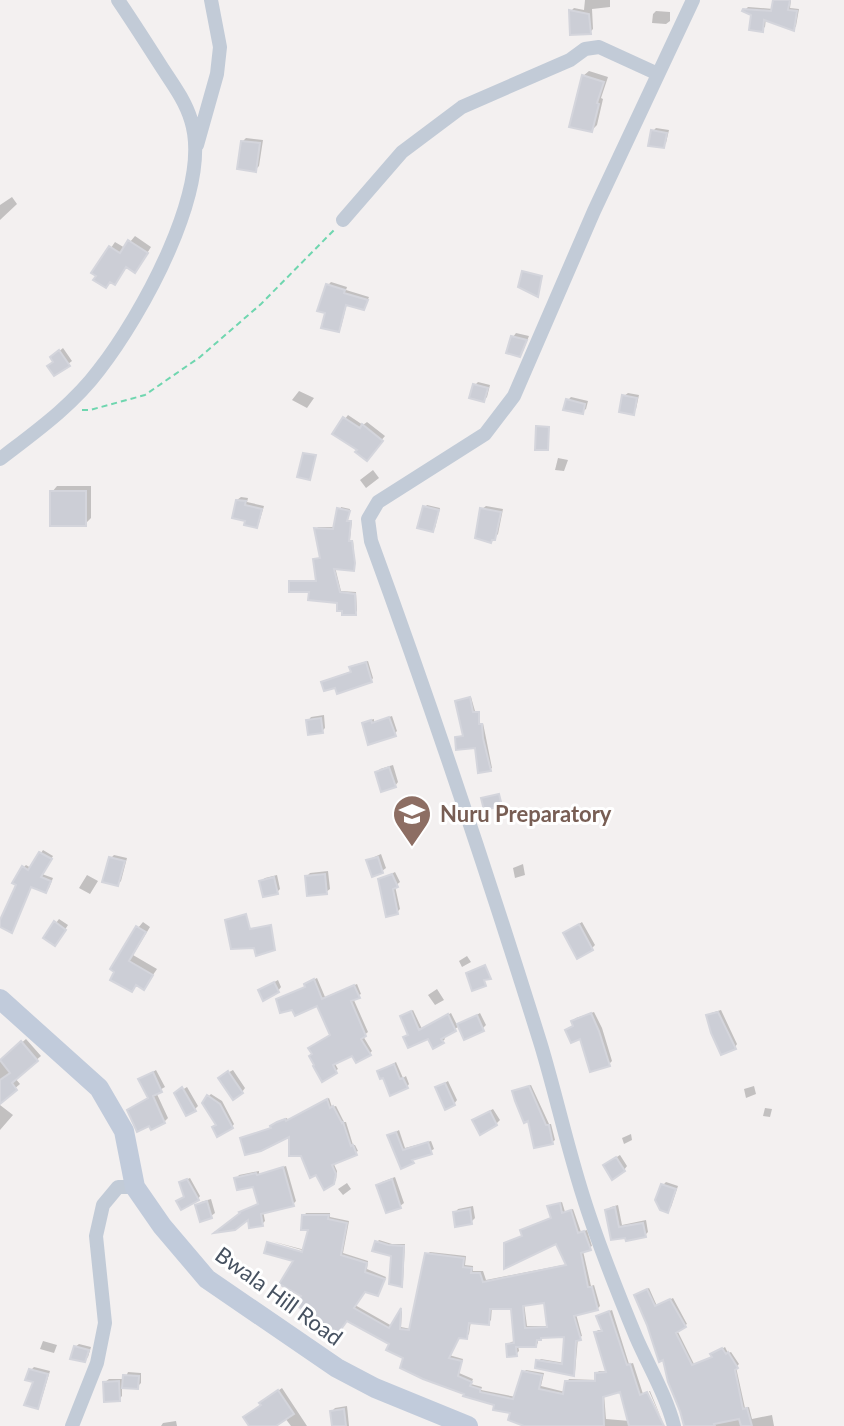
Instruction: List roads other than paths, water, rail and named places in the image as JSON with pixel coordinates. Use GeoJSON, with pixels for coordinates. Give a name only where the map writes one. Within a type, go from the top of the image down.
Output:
{"type":"FeatureCollection","features":[{"type":"Feature","properties":{"kind":"street"},"geometry":{"type":"LineString","coordinates":[[118,0],[182,98],[192,122],[195,154]]}},
{"type":"Feature","properties":{"kind":"street"},"geometry":{"type":"LineString","coordinates":[[0,459],[57,415],[99,371],[138,312],[169,249],[191,188],[195,154],[217,74],[220,47],[211,0]]}},
{"type":"Feature","properties":{"kind":"street"},"geometry":{"type":"LineString","coordinates":[[674,1426],[607,1264],[582,1194],[542,1049],[488,875],[371,541],[368,519],[378,502],[485,434],[514,396],[594,211],[693,0]]}},
{"type":"Feature","properties":{"kind":"street"},"geometry":{"type":"LineString","coordinates":[[343,220],[402,152],[462,107],[570,60],[585,49],[599,47],[658,74]]}},
{"type":"Feature","properties":{"kind":"street","name":"Bwala Hill Road"},"geometry":{"type":"LineString","coordinates":[[0,999],[99,1088],[124,1131],[135,1187],[162,1226],[207,1279],[337,1368],[375,1388],[468,1426]]}},
{"type":"Feature","properties":{"kind":"street"},"geometry":{"type":"LineString","coordinates":[[72,1426],[97,1363],[105,1323],[96,1236],[103,1205],[118,1187],[135,1187]]}},
{"type":"Feature","properties":{"kind":"place","name":"Nuru Preparatory"},"geometry":{"type":"Point","coordinates":[412,848]}}]}
